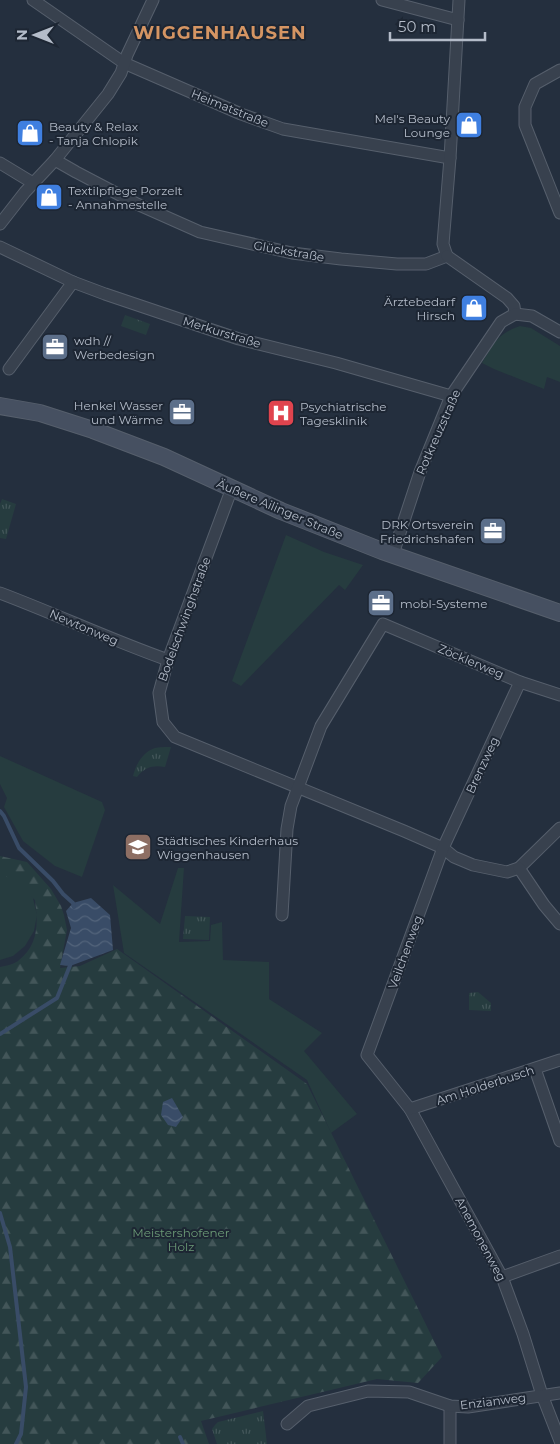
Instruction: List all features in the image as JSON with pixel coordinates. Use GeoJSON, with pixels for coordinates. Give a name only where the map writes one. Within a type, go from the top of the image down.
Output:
{"type":"FeatureCollection","features":[{"type":"Feature","properties":{"kind":"main road","name":"Äußere Ailinger Straße"},"geometry":{"type":"LineString","coordinates":[[0,406],[40,413],[93,430],[164,457],[280,511],[382,551],[560,613]]}},
{"type":"Feature","properties":{"kind":"street","name":"Heimatstraße"},"geometry":{"type":"LineString","coordinates":[[34,0],[124,63],[241,114],[284,129],[450,158]]}},
{"type":"Feature","properties":{"kind":"street"},"geometry":{"type":"LineString","coordinates":[[0,224],[33,183],[56,160],[108,94],[121,73],[153,0]]}},
{"type":"Feature","properties":{"kind":"street"},"geometry":{"type":"LineString","coordinates":[[382,0],[458,20]]}},
{"type":"Feature","properties":{"kind":"street"},"geometry":{"type":"LineString","coordinates":[[459,0],[443,244],[447,256],[507,298],[514,306],[516,314],[532,316],[559,329]]}},
{"type":"Feature","properties":{"kind":"street"},"geometry":{"type":"LineString","coordinates":[[560,70],[535,84],[525,107],[525,125],[560,213]]}},
{"type":"Feature","properties":{"kind":"street","name":"Glückstraße"},"geometry":{"type":"LineString","coordinates":[[56,160],[136,204],[205,234],[292,253],[341,259],[397,264],[426,264],[447,256]]}},
{"type":"Feature","properties":{"kind":"street"},"geometry":{"type":"LineString","coordinates":[[0,163],[33,183]]}},
{"type":"Feature","properties":{"kind":"street","name":"Merkurstraße"},"geometry":{"type":"LineString","coordinates":[[0,247],[73,282],[239,339],[336,363],[451,396]]}},
{"type":"Feature","properties":{"kind":"street"},"geometry":{"type":"LineString","coordinates":[[9,370],[73,282]]}},
{"type":"Feature","properties":{"kind":"street","name":"Rotkreuzstraße"},"geometry":{"type":"LineString","coordinates":[[393,554],[420,472],[451,396],[501,322],[516,314]]}},
{"type":"Feature","properties":{"kind":"street","name":"Bodelschwinghstraße"},"geometry":{"type":"LineString","coordinates":[[232,488],[168,660],[159,693],[163,722],[175,738],[404,831],[443,848],[454,857],[473,865],[507,872],[519,868]]}},
{"type":"Feature","properties":{"kind":"street","name":"Newtonweg"},"geometry":{"type":"LineString","coordinates":[[0,592],[168,660]]}},
{"type":"Feature","properties":{"kind":"street","name":"Zöcklerweg"},"geometry":{"type":"LineString","coordinates":[[298,788],[321,726],[383,624],[520,682],[560,695]]}},
{"type":"Feature","properties":{"kind":"street","name":"Brenzweg"},"geometry":{"type":"LineString","coordinates":[[443,848],[520,682]]}},
{"type":"Feature","properties":{"kind":"street"},"geometry":{"type":"LineString","coordinates":[[282,915],[287,829],[291,806],[298,788]]}},
{"type":"Feature","properties":{"kind":"street"},"geometry":{"type":"LineString","coordinates":[[560,828],[519,868],[544,906],[560,924]]}},
{"type":"Feature","properties":{"kind":"street","name":"Veilchenweg"},"geometry":{"type":"LineString","coordinates":[[367,1055],[443,848]]}},
{"type":"Feature","properties":{"kind":"street","name":"Anemonenweg"},"geometry":{"type":"LineString","coordinates":[[367,1055],[410,1109],[502,1277],[523,1334],[542,1395],[560,1441]]}},
{"type":"Feature","properties":{"kind":"street","name":"Am Holderbusch"},"geometry":{"type":"LineString","coordinates":[[410,1109],[560,1060]]}},
{"type":"Feature","properties":{"kind":"street"},"geometry":{"type":"LineString","coordinates":[[535,1069],[560,1141]]}},
{"type":"Feature","properties":{"kind":"street"},"geometry":{"type":"LineString","coordinates":[[502,1277],[560,1256]]}},
{"type":"Feature","properties":{"kind":"street","name":"Enzianweg"},"geometry":{"type":"LineString","coordinates":[[287,1424],[308,1406],[368,1392],[409,1392],[450,1406],[468,1406],[560,1393]]}},
{"type":"Feature","properties":{"kind":"street"},"geometry":{"type":"LineString","coordinates":[[450,1406],[450,1444]]}},
{"type":"Feature","properties":{"kind":"green space"},"geometry":{"type":"Polygon","coordinates":[[[125,315],[150,324],[146,335],[121,326],[125,315]]]}},
{"type":"Feature","properties":{"kind":"green space"},"geometry":{"type":"Polygon","coordinates":[[[520,326],[531,328],[560,346],[560,382],[547,377],[544,389],[482,363],[501,336],[520,326]]]}},
{"type":"Feature","properties":{"kind":"green space"},"geometry":{"type":"Polygon","coordinates":[[[2,499],[16,504],[6,539],[0,538],[0,504],[2,499]]]}},
{"type":"Feature","properties":{"kind":"green space"},"geometry":{"type":"Polygon","coordinates":[[[286,535],[324,552],[363,565],[345,590],[339,585],[241,686],[232,681],[286,535]]]}},
{"type":"Feature","properties":{"kind":"green space"},"geometry":{"type":"Polygon","coordinates":[[[171,747],[165,767],[157,766],[143,771],[137,777],[133,776],[138,763],[147,752],[155,748],[171,747]]]}},
{"type":"Feature","properties":{"kind":"green space"},"geometry":{"type":"Polygon","coordinates":[[[0,756],[102,802],[105,810],[82,877],[55,866],[23,841],[4,807],[7,798],[0,784],[0,756]]]}},
{"type":"Feature","properties":{"kind":"green space","name":"Meistershofener Holz"},"geometry":{"type":"Polygon","coordinates":[[[0,856],[27,862],[51,889],[61,906],[67,930],[60,968],[80,966],[117,949],[307,1084],[442,1357],[418,1383],[377,1379],[201,1421],[209,1444],[0,1444],[0,967],[10,965],[25,955],[36,933],[37,917],[35,900],[12,880],[0,873],[0,856]]]}},
{"type":"Feature","properties":{"kind":"green space"},"geometry":{"type":"Polygon","coordinates":[[[178,868],[184,868],[179,942],[210,941],[211,925],[222,922],[223,960],[269,962],[269,999],[322,1033],[304,1051],[357,1114],[331,1133],[307,1080],[124,953],[113,885],[160,924],[178,868]]]}},
{"type":"Feature","properties":{"kind":"green space"},"geometry":{"type":"Polygon","coordinates":[[[0,871],[9,873],[33,898],[37,915],[34,931],[25,946],[13,956],[0,960],[0,871]]]}},
{"type":"Feature","properties":{"kind":"green space"},"geometry":{"type":"Polygon","coordinates":[[[185,916],[210,917],[209,940],[183,939],[185,916]]]}},
{"type":"Feature","properties":{"kind":"green space"},"geometry":{"type":"Polygon","coordinates":[[[478,992],[491,1003],[491,1011],[469,1010],[469,993],[478,992]]]}},
{"type":"Feature","properties":{"kind":"green space"},"geometry":{"type":"Polygon","coordinates":[[[263,1411],[267,1444],[217,1444],[212,1429],[218,1422],[263,1411]]]}},
{"type":"Feature","properties":{"kind":"water"},"geometry":{"type":"Polygon","coordinates":[[[91,898],[110,915],[113,950],[70,966],[60,965],[71,928],[66,911],[73,903],[91,898]]]}},
{"type":"Feature","properties":{"kind":"water"},"geometry":{"type":"Polygon","coordinates":[[[172,1098],[183,1117],[176,1127],[168,1125],[161,1115],[163,1102],[172,1098]]]}},
{"type":"Feature","properties":{"kind":"waterway"},"geometry":{"type":"LineString","coordinates":[[0,811],[19,848],[53,881],[73,903],[74,907]]}},
{"type":"Feature","properties":{"kind":"waterway"},"geometry":{"type":"LineString","coordinates":[[0,1034],[57,998],[71,963]]}},
{"type":"Feature","properties":{"kind":"waterway"},"geometry":{"type":"LineString","coordinates":[[0,1213],[10,1247],[26,1387],[21,1434],[16,1444]]}},
{"type":"Feature","properties":{"kind":"waterway"},"geometry":{"type":"LineString","coordinates":[[180,1437],[183,1444]]}},
{"type":"Feature","properties":{"kind":"place","name":"Mel's Beauty Lounge"},"geometry":{"type":"Point","coordinates":[469,125]}},
{"type":"Feature","properties":{"kind":"place","name":"Beauty & Relax - Tanja Chlopik"},"geometry":{"type":"Point","coordinates":[30,133]}},
{"type":"Feature","properties":{"kind":"place","name":"Textilpflege Porzelt - Annahmestelle"},"geometry":{"type":"Point","coordinates":[49,197]}},
{"type":"Feature","properties":{"kind":"place","name":"Ärztebedarf Hirsch"},"geometry":{"type":"Point","coordinates":[474,308]}},
{"type":"Feature","properties":{"kind":"place","name":"wdh // Werbedesign"},"geometry":{"type":"Point","coordinates":[55,347]}},
{"type":"Feature","properties":{"kind":"place","name":"Henkel Wasser und Wärme"},"geometry":{"type":"Point","coordinates":[182,412]}},
{"type":"Feature","properties":{"kind":"place","name":"Psychiatrische Tagesklinik"},"geometry":{"type":"Point","coordinates":[281,413]}},
{"type":"Feature","properties":{"kind":"place","name":"DRK Ortsverein Friedrichshafen"},"geometry":{"type":"Point","coordinates":[493,531]}},
{"type":"Feature","properties":{"kind":"place","name":"mobl-Systeme"},"geometry":{"type":"Point","coordinates":[381,603]}},
{"type":"Feature","properties":{"kind":"place","name":"Städtisches Kinderhaus Wiggenhausen"},"geometry":{"type":"Point","coordinates":[138,847]}},
{"type":"Feature","properties":{"kind":"district","name":"WIGGENHAUSEN"},"geometry":{"type":"Point","coordinates":[220,33]}}]}
